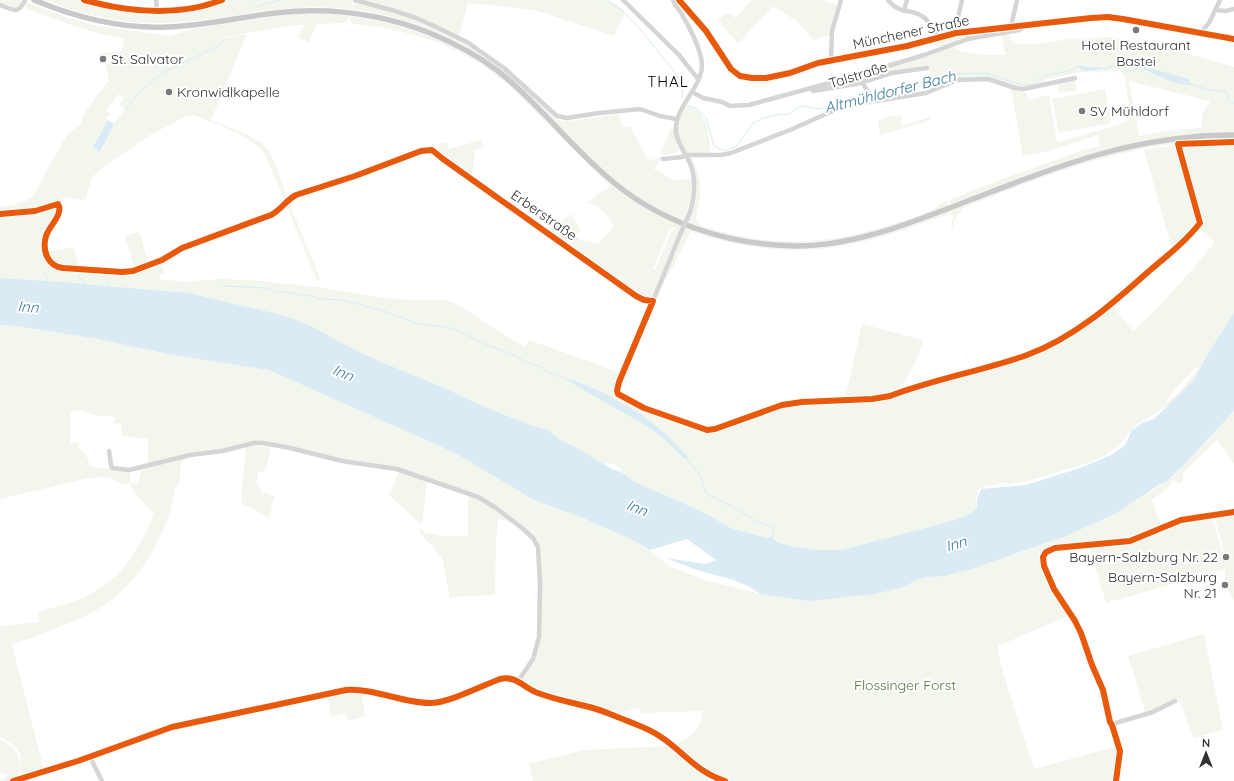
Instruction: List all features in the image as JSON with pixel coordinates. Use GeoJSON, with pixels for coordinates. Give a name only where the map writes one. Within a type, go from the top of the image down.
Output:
{"type":"FeatureCollection","features":[{"type":"Feature","properties":{"kind":"main road"},"geometry":{"type":"LineString","coordinates":[[34,0],[89,19],[136,26],[187,26],[304,11],[358,14],[410,26],[454,44],[496,69],[532,102],[599,170],[640,202],[663,215],[702,231],[732,239],[757,243],[809,245],[860,238],[923,218],[1061,166],[1105,152],[1146,142],[1173,138],[1234,135]]}},
{"type":"Feature","properties":{"kind":"street"},"geometry":{"type":"LineString","coordinates":[[84,0],[120,7],[157,11],[193,8],[222,0]]}},
{"type":"Feature","properties":{"kind":"street"},"geometry":{"type":"LineString","coordinates":[[156,0],[157,11]]}},
{"type":"Feature","properties":{"kind":"street"},"geometry":{"type":"LineString","coordinates":[[355,0],[416,18],[466,42],[504,68],[557,116],[573,118],[599,113],[640,109],[660,116],[676,119]]}},
{"type":"Feature","properties":{"kind":"street"},"geometry":{"type":"LineString","coordinates":[[623,0],[670,46],[698,78]]}},
{"type":"Feature","properties":{"kind":"street"},"geometry":{"type":"LineString","coordinates":[[673,0],[686,21],[700,55],[702,66],[692,92],[676,119],[678,140],[686,155]]}},
{"type":"Feature","properties":{"kind":"street","name":"Münchener Straße"},"geometry":{"type":"LineString","coordinates":[[679,0],[706,31],[730,67],[740,76],[748,78],[784,75],[814,64],[907,46],[956,33],[1092,18],[1108,17],[1123,19],[1234,39]]}},
{"type":"Feature","properties":{"kind":"street"},"geometry":{"type":"LineString","coordinates":[[831,60],[832,33],[841,0]]}},
{"type":"Feature","properties":{"kind":"street"},"geometry":{"type":"LineString","coordinates":[[888,0],[896,8],[923,17],[930,23],[938,37]]}},
{"type":"Feature","properties":{"kind":"street"},"geometry":{"type":"LineString","coordinates":[[904,11],[907,0]]}},
{"type":"Feature","properties":{"kind":"street"},"geometry":{"type":"LineString","coordinates":[[956,33],[956,26],[962,0]]}},
{"type":"Feature","properties":{"kind":"street"},"geometry":{"type":"LineString","coordinates":[[1011,26],[1018,0]]}},
{"type":"Feature","properties":{"kind":"street"},"geometry":{"type":"LineString","coordinates":[[1200,33],[1209,22],[1220,0]]}},
{"type":"Feature","properties":{"kind":"street"},"geometry":{"type":"LineString","coordinates":[[0,5],[12,10],[18,10],[21,8],[24,1]]}},
{"type":"Feature","properties":{"kind":"street"},"geometry":{"type":"LineString","coordinates":[[1215,10],[1222,11],[1234,9]]}},
{"type":"Feature","properties":{"kind":"street"},"geometry":{"type":"LineString","coordinates":[[1209,22],[1209,34]]}},
{"type":"Feature","properties":{"kind":"street","name":"Talstraße"},"geometry":{"type":"LineString","coordinates":[[692,92],[703,98],[722,102],[730,106],[737,107],[749,105],[811,89],[968,39],[1019,30],[1021,29],[1022,25]]}},
{"type":"Feature","properties":{"kind":"street"},"geometry":{"type":"LineString","coordinates":[[811,89],[813,91],[862,82],[885,74],[927,68]]}},
{"type":"Feature","properties":{"kind":"street"},"geometry":{"type":"LineString","coordinates":[[663,159],[682,157],[686,155],[721,155],[731,153],[790,130],[844,106],[873,100],[926,93],[960,79],[988,79],[1015,88],[1024,89],[1075,78]]}},
{"type":"Feature","properties":{"kind":"street"},"geometry":{"type":"LineString","coordinates":[[862,82],[873,100]]}},
{"type":"Feature","properties":{"kind":"street","name":"Erberstraße"},"geometry":{"type":"LineString","coordinates":[[421,151],[435,151],[443,159],[636,296],[644,300],[653,301],[690,212],[695,183],[692,168],[686,155]]}},
{"type":"Feature","properties":{"kind":"street"},"geometry":{"type":"LineString","coordinates":[[0,214],[35,211],[54,204],[58,205],[58,214],[46,237],[46,254]]}},
{"type":"Feature","properties":{"kind":"street"},"geometry":{"type":"LineString","coordinates":[[109,451],[110,465],[112,468],[129,470],[190,455],[222,451],[254,443],[263,443],[342,461],[397,469],[478,497],[496,508],[522,528],[533,538],[538,547],[540,584],[539,637],[533,659],[518,681]]}},
{"type":"Feature","properties":{"kind":"street"},"geometry":{"type":"LineString","coordinates":[[1104,544],[1136,539],[1186,519],[1234,512]]}},
{"type":"Feature","properties":{"kind":"street"},"geometry":{"type":"LineString","coordinates":[[13,781],[90,757],[154,732],[172,727],[346,690],[364,690],[407,700],[430,703],[446,700],[500,679],[510,678],[536,692],[569,703],[594,708],[650,730],[703,771],[725,781]]}},
{"type":"Feature","properties":{"kind":"street"},"geometry":{"type":"LineString","coordinates":[[1116,781],[1120,751],[1112,725],[1114,723],[1153,712],[1175,701]]}},
{"type":"Feature","properties":{"kind":"street"},"geometry":{"type":"LineString","coordinates":[[90,757],[102,781]]}},
{"type":"Feature","properties":{"kind":"green space"},"geometry":{"type":"Polygon","coordinates":[[[0,0],[21,0],[19,7],[15,8],[0,3],[0,0]]]}},
{"type":"Feature","properties":{"kind":"green space"},"geometry":{"type":"Polygon","coordinates":[[[45,0],[77,0],[108,8],[179,12],[203,9],[227,0],[352,0],[351,6],[354,7],[356,2],[392,11],[444,31],[477,49],[518,81],[557,120],[569,121],[619,114],[623,127],[630,127],[649,161],[663,156],[654,169],[673,180],[692,179],[691,196],[687,211],[683,222],[666,214],[618,184],[601,170],[539,104],[507,75],[490,62],[454,40],[412,23],[361,11],[309,7],[274,10],[186,22],[142,23],[100,17],[72,10],[45,0]]]}},
{"type":"Feature","properties":{"kind":"green space"},"geometry":{"type":"Polygon","coordinates":[[[357,0],[608,0],[624,10],[624,15],[614,36],[538,11],[468,3],[459,37],[432,24],[357,0]]]}},
{"type":"Feature","properties":{"kind":"green space"},"geometry":{"type":"Polygon","coordinates":[[[752,0],[824,0],[838,5],[831,35],[813,40],[798,22],[773,6],[738,44],[718,20],[726,14],[730,14],[736,18],[752,0]]]}},
{"type":"Feature","properties":{"kind":"green space"},"geometry":{"type":"Polygon","coordinates":[[[27,2],[60,15],[93,25],[170,36],[197,28],[293,14],[349,16],[347,21],[343,23],[295,25],[224,37],[247,34],[211,120],[246,134],[265,146],[269,151],[278,171],[287,198],[285,201],[264,153],[257,146],[241,135],[222,126],[195,116],[187,116],[150,135],[92,177],[85,201],[64,197],[60,203],[52,202],[46,206],[34,210],[0,213],[0,207],[23,202],[34,195],[67,135],[81,124],[85,111],[109,81],[106,64],[111,63],[111,56],[98,56],[97,54],[122,51],[124,38],[105,35],[77,27],[32,11],[25,7],[27,2]],[[119,94],[106,111],[110,115],[106,118],[108,120],[93,146],[99,152],[103,149],[115,122],[125,110],[119,105],[127,95],[124,97],[119,94]]]}},
{"type":"Feature","properties":{"kind":"green space"},"geometry":{"type":"Polygon","coordinates":[[[351,16],[379,21],[419,32],[457,49],[455,52],[449,47],[440,43],[411,34],[380,27],[353,24],[350,20],[351,16]]]}},
{"type":"Feature","properties":{"kind":"green space"},"geometry":{"type":"Polygon","coordinates":[[[317,24],[309,42],[299,38],[304,25],[317,24]]]}},
{"type":"Feature","properties":{"kind":"green space"},"geometry":{"type":"Polygon","coordinates":[[[981,33],[980,35],[945,46],[935,46],[938,39],[981,33]]]}},
{"type":"Feature","properties":{"kind":"green space"},"geometry":{"type":"Polygon","coordinates":[[[1009,33],[1012,41],[1016,44],[1033,44],[1071,39],[1111,37],[1149,43],[1234,67],[1234,133],[1197,134],[1161,138],[1125,145],[1055,165],[951,204],[951,199],[966,194],[967,192],[1080,151],[1100,146],[1098,135],[1045,152],[1023,156],[1011,88],[1025,92],[1029,100],[1049,95],[1057,142],[1119,125],[1128,120],[1131,115],[1125,78],[1120,71],[1082,72],[1046,79],[1044,83],[1023,88],[987,77],[968,77],[931,90],[929,66],[899,70],[863,81],[816,89],[851,79],[856,79],[953,46],[961,51],[983,55],[1005,55],[1001,35],[1009,33]],[[1086,66],[1077,68],[1086,71],[1105,70],[1100,68],[1086,66]],[[1146,67],[1141,68],[1163,78],[1186,85],[1189,79],[1146,67]],[[1129,81],[1139,136],[1164,131],[1202,128],[1202,115],[1210,101],[1129,81]]]}},
{"type":"Feature","properties":{"kind":"green space"},"geometry":{"type":"Polygon","coordinates":[[[460,50],[489,68],[518,91],[596,171],[637,202],[678,224],[700,233],[721,239],[762,246],[839,244],[1103,155],[1154,143],[1234,137],[1234,141],[1164,145],[1130,152],[1062,171],[963,208],[956,217],[952,229],[953,216],[950,214],[857,243],[836,247],[794,250],[773,249],[732,243],[691,232],[654,302],[654,296],[647,299],[636,294],[547,231],[571,214],[581,230],[576,234],[580,240],[598,244],[614,226],[600,209],[587,203],[610,186],[509,85],[481,64],[459,52],[460,50]],[[676,227],[669,232],[653,269],[655,270],[671,232],[676,227]]]}},
{"type":"Feature","properties":{"kind":"green space"},"geometry":{"type":"Polygon","coordinates":[[[1075,80],[1077,90],[1059,93],[1057,84],[1075,80]]]}},
{"type":"Feature","properties":{"kind":"green space","name":"SV Mühldorf"},"geometry":{"type":"Polygon","coordinates":[[[1105,89],[1111,123],[1059,133],[1052,99],[1105,89]]]}},
{"type":"Feature","properties":{"kind":"green space"},"geometry":{"type":"Polygon","coordinates":[[[686,106],[697,110],[704,118],[710,141],[710,151],[707,154],[688,153],[682,145],[678,125],[682,110],[686,106]]]}},
{"type":"Feature","properties":{"kind":"green space"},"geometry":{"type":"Polygon","coordinates":[[[891,116],[902,117],[901,123],[903,126],[930,117],[931,120],[880,135],[878,120],[891,116]]]}},
{"type":"Feature","properties":{"kind":"green space"},"geometry":{"type":"Polygon","coordinates":[[[671,128],[674,129],[679,152],[664,155],[661,152],[671,128]]]}},
{"type":"Feature","properties":{"kind":"green space"},"geometry":{"type":"Polygon","coordinates":[[[481,140],[484,147],[475,150],[472,178],[441,156],[438,151],[439,144],[447,142],[448,149],[481,140]]]}},
{"type":"Feature","properties":{"kind":"green space"},"geometry":{"type":"Polygon","coordinates":[[[1234,143],[1234,313],[1209,352],[1193,381],[1171,403],[1135,426],[1121,443],[1102,457],[1088,463],[1028,481],[1008,484],[1005,482],[980,488],[977,490],[977,508],[964,517],[841,550],[816,550],[795,547],[777,542],[772,537],[767,538],[731,528],[703,512],[635,482],[621,472],[620,467],[611,463],[604,464],[576,447],[560,440],[547,429],[533,426],[485,407],[384,363],[357,351],[313,327],[245,306],[148,289],[0,278],[0,215],[55,205],[58,210],[46,242],[46,250],[47,258],[51,264],[58,268],[128,273],[138,271],[160,261],[165,273],[160,274],[159,281],[168,280],[185,282],[221,279],[259,281],[316,287],[384,298],[443,300],[455,303],[525,347],[529,340],[622,373],[615,388],[616,394],[667,418],[707,431],[783,405],[806,402],[883,398],[1003,364],[1051,346],[1073,334],[1112,305],[1133,331],[1165,300],[1215,242],[1195,226],[1172,249],[1144,150],[1183,144],[1234,143]],[[1195,368],[1173,391],[1166,401],[1169,401],[1181,391],[1198,369],[1195,368]]]}},
{"type":"Feature","properties":{"kind":"green space"},"geometry":{"type":"Polygon","coordinates":[[[431,151],[452,167],[431,154],[426,154],[327,190],[324,187],[357,177],[420,152],[431,151]]]}},
{"type":"Feature","properties":{"kind":"green space"},"geometry":{"type":"Polygon","coordinates":[[[691,157],[698,174],[700,186],[700,197],[696,215],[697,222],[703,227],[750,238],[781,241],[825,240],[854,235],[914,217],[932,210],[945,201],[947,201],[948,205],[935,212],[870,233],[851,237],[832,240],[792,243],[752,241],[687,223],[695,199],[690,160],[691,157]]]}},
{"type":"Feature","properties":{"kind":"green space"},"geometry":{"type":"Polygon","coordinates":[[[288,200],[320,279],[317,281],[287,206],[278,214],[184,252],[165,264],[164,261],[182,249],[272,216],[281,209],[288,200]]]}},
{"type":"Feature","properties":{"kind":"green space"},"geometry":{"type":"Polygon","coordinates":[[[139,231],[149,265],[135,270],[125,236],[139,231]]]}},
{"type":"Feature","properties":{"kind":"green space"},"geometry":{"type":"Polygon","coordinates":[[[73,247],[80,269],[59,266],[51,262],[47,252],[73,247]]]}},
{"type":"Feature","properties":{"kind":"green space"},"geometry":{"type":"Polygon","coordinates":[[[862,324],[923,340],[919,353],[908,376],[900,388],[895,392],[890,395],[878,397],[845,399],[862,324]]]}},
{"type":"Feature","properties":{"kind":"green space","name":"Flossinger Forst"},"geometry":{"type":"Polygon","coordinates":[[[0,325],[93,338],[173,355],[269,370],[455,453],[534,500],[583,518],[633,540],[650,550],[669,566],[705,580],[760,594],[808,601],[903,587],[917,580],[928,577],[945,576],[975,568],[1066,536],[1119,512],[1174,476],[1234,411],[1234,464],[1217,440],[1183,473],[1183,481],[1179,484],[1174,481],[1172,482],[1169,487],[1152,500],[1161,526],[1143,535],[1123,541],[1054,547],[1047,550],[1042,557],[1044,570],[1052,587],[1070,615],[998,646],[998,653],[1006,683],[1034,769],[1118,746],[1119,752],[1114,781],[533,781],[529,764],[585,750],[665,746],[669,744],[675,746],[694,733],[697,729],[703,711],[642,713],[638,708],[615,714],[551,698],[518,681],[537,648],[539,546],[513,522],[512,524],[506,520],[498,519],[495,595],[450,598],[443,561],[439,554],[419,532],[422,528],[424,532],[442,536],[468,536],[468,492],[405,470],[348,462],[290,448],[257,443],[148,463],[148,439],[122,436],[121,423],[114,424],[115,417],[94,415],[80,410],[70,413],[70,443],[78,443],[78,447],[86,455],[90,465],[94,467],[129,472],[130,483],[123,484],[111,478],[98,477],[0,499],[0,325]]]}},
{"type":"Feature","properties":{"kind":"green space"},"geometry":{"type":"Polygon","coordinates":[[[246,447],[271,447],[265,471],[258,472],[257,483],[262,492],[275,496],[269,518],[243,504],[241,500],[246,447]]]}},
{"type":"Feature","properties":{"kind":"green space"},"geometry":{"type":"Polygon","coordinates":[[[186,459],[181,462],[179,485],[177,486],[176,484],[170,510],[163,530],[148,559],[128,585],[103,606],[89,614],[12,645],[44,770],[25,775],[22,774],[20,753],[15,746],[0,737],[0,626],[40,622],[38,612],[75,601],[89,595],[106,584],[123,568],[138,547],[154,514],[135,493],[130,483],[138,484],[141,474],[140,469],[175,460],[177,463],[177,460],[186,459]]]}},
{"type":"Feature","properties":{"kind":"green space"},"geometry":{"type":"Polygon","coordinates":[[[399,471],[427,481],[422,525],[389,495],[399,471]]]}},
{"type":"Feature","properties":{"kind":"green space"},"geometry":{"type":"Polygon","coordinates":[[[1234,514],[1234,600],[1225,585],[1225,569],[1106,603],[1089,546],[1122,543],[1180,522],[1212,516],[1224,558],[1225,556],[1215,517],[1234,514]]]}},
{"type":"Feature","properties":{"kind":"green space"},"geometry":{"type":"Polygon","coordinates":[[[1204,634],[1223,730],[1194,738],[1179,700],[1146,715],[1128,656],[1204,634]]]}},
{"type":"Feature","properties":{"kind":"green space"},"geometry":{"type":"Polygon","coordinates":[[[346,692],[361,692],[365,716],[349,721],[345,713],[331,717],[328,697],[346,692]]]}},
{"type":"Feature","properties":{"kind":"green space"},"geometry":{"type":"Polygon","coordinates":[[[0,739],[11,746],[18,754],[20,771],[18,778],[9,781],[0,781],[7,776],[0,772],[0,739]]]}},
{"type":"Feature","properties":{"kind":"water"},"geometry":{"type":"Polygon","coordinates":[[[1076,67],[1106,69],[1086,71],[1076,67]]]}},
{"type":"Feature","properties":{"kind":"water"},"geometry":{"type":"Polygon","coordinates":[[[1146,67],[1189,79],[1191,85],[1184,85],[1171,81],[1140,68],[1146,67]]]}},
{"type":"Feature","properties":{"kind":"water"},"geometry":{"type":"Polygon","coordinates":[[[108,120],[114,124],[102,149],[99,152],[93,147],[108,120]]]}},
{"type":"Feature","properties":{"kind":"water","name":"Inn"},"geometry":{"type":"Polygon","coordinates":[[[0,278],[188,293],[291,318],[313,327],[357,351],[485,407],[533,426],[547,429],[560,440],[576,447],[612,469],[621,472],[635,482],[703,512],[731,528],[767,538],[772,537],[777,542],[795,547],[816,550],[841,550],[958,519],[968,515],[977,508],[977,499],[981,489],[1026,485],[1083,467],[1111,455],[1125,445],[1132,430],[1142,423],[1154,419],[1193,381],[1209,352],[1234,313],[1234,411],[1183,466],[1166,482],[1157,486],[1119,512],[1066,536],[975,568],[945,576],[928,577],[917,580],[903,587],[875,594],[808,601],[760,594],[746,585],[697,570],[666,558],[706,564],[716,560],[687,539],[650,550],[633,540],[583,518],[534,500],[455,453],[269,370],[173,355],[93,338],[0,325],[0,278]]]}},
{"type":"Feature","properties":{"kind":"water"},"geometry":{"type":"Polygon","coordinates":[[[566,379],[573,380],[602,392],[641,414],[668,436],[688,457],[685,459],[651,429],[566,379]]]}},
{"type":"Feature","properties":{"kind":"waterway","name":"Altmühldorfer Bach"},"geometry":{"type":"LineString","coordinates":[[254,7],[281,0]]}},
{"type":"Feature","properties":{"kind":"waterway","name":"Altmühldorfer Bach"},"geometry":{"type":"LineString","coordinates":[[607,0],[623,11],[640,29],[673,70],[680,80],[682,99]]}},
{"type":"Feature","properties":{"kind":"waterway","name":"Altmühldorfer Bach"},"geometry":{"type":"LineString","coordinates":[[125,110],[139,93],[161,74],[220,45],[223,40]]}},
{"type":"Feature","properties":{"kind":"waterway","name":"Altmühldorfer Bach"},"geometry":{"type":"LineString","coordinates":[[1105,69],[1115,65],[1123,67],[1126,72],[1140,68]]}},
{"type":"Feature","properties":{"kind":"waterway","name":"Altmühldorfer Bach"},"geometry":{"type":"LineString","coordinates":[[873,97],[913,89],[923,84],[958,74],[983,73],[1023,85],[1034,84],[1042,77],[1069,71],[1076,67]]}},
{"type":"Feature","properties":{"kind":"waterway","name":"Altmühldorfer Bach"},"geometry":{"type":"LineString","coordinates":[[1190,84],[1209,90],[1226,91],[1228,95],[1227,100],[1234,103]]}},
{"type":"Feature","properties":{"kind":"waterway","name":"Altmühldorfer Bach"},"geometry":{"type":"LineString","coordinates":[[688,106],[696,108],[706,117],[714,145],[719,149],[728,150],[737,146],[753,123],[764,118],[789,114],[803,106],[819,109],[848,100],[870,98]]}},
{"type":"Feature","properties":{"kind":"waterway"},"geometry":{"type":"LineString","coordinates":[[45,274],[48,281]]}},
{"type":"Feature","properties":{"kind":"waterway"},"geometry":{"type":"LineString","coordinates":[[78,276],[83,280],[83,284]]}},
{"type":"Feature","properties":{"kind":"waterway"},"geometry":{"type":"LineString","coordinates":[[107,279],[108,286]]}},
{"type":"Feature","properties":{"kind":"waterway"},"geometry":{"type":"LineString","coordinates":[[222,286],[267,288],[276,292],[287,292],[321,299],[342,300],[381,310],[419,324],[446,327],[459,331],[487,345],[511,354],[528,363],[539,366],[548,372],[566,379]]}},
{"type":"Feature","properties":{"kind":"waterway"},"geometry":{"type":"LineString","coordinates":[[686,458],[700,476],[707,494],[737,509],[755,521],[773,527],[774,531],[772,537]]}},
{"type":"Feature","properties":{"kind":"cycle path"},"geometry":{"type":"LineString","coordinates":[[84,0],[135,10],[153,11],[188,9],[222,0]]}},
{"type":"Feature","properties":{"kind":"cycle path"},"geometry":{"type":"LineString","coordinates":[[679,0],[706,31],[731,69],[740,76],[752,78],[766,78],[790,73],[818,63],[907,46],[956,33],[1091,18],[1108,17],[1123,19],[1234,39]]}},
{"type":"Feature","properties":{"kind":"cycle path"},"geometry":{"type":"LineString","coordinates":[[0,214],[35,211],[58,204],[58,216],[48,232],[45,241],[45,252],[53,264],[63,268],[122,272],[133,271],[162,260],[182,248],[271,215],[296,195],[355,176],[421,151],[432,150],[636,296],[644,300],[653,301],[619,382],[617,391],[618,394],[644,408],[707,430],[715,429],[782,405],[802,402],[872,399],[890,396],[1010,361],[1044,348],[1061,339],[1107,308],[1176,248],[1200,223],[1178,144],[1234,142]]}},
{"type":"Feature","properties":{"kind":"cycle path"},"geometry":{"type":"LineString","coordinates":[[1116,781],[1120,751],[1110,722],[1103,690],[1092,665],[1081,633],[1054,589],[1044,566],[1043,557],[1046,552],[1055,548],[1130,541],[1181,520],[1234,512]]}},
{"type":"Feature","properties":{"kind":"cycle path"},"geometry":{"type":"LineString","coordinates":[[13,781],[78,761],[172,727],[346,690],[367,691],[409,701],[430,703],[446,700],[506,678],[515,680],[533,691],[559,700],[597,709],[648,729],[669,743],[698,767],[725,781]]}},
{"type":"Feature","properties":{"kind":"place","name":"Hotel Restaurant Bastei"},"geometry":{"type":"Point","coordinates":[1136,30]}},
{"type":"Feature","properties":{"kind":"place","name":"St. Salvator"},"geometry":{"type":"Point","coordinates":[103,59]}},
{"type":"Feature","properties":{"kind":"place","name":"Kronwidlkapelle"},"geometry":{"type":"Point","coordinates":[169,92]}},
{"type":"Feature","properties":{"kind":"place","name":"SV Mühldorf"},"geometry":{"type":"Point","coordinates":[1082,111]}},
{"type":"Feature","properties":{"kind":"place","name":"Bayern-Salzburg Nr. 22"},"geometry":{"type":"Point","coordinates":[1226,557]}},
{"type":"Feature","properties":{"kind":"place","name":"Bayern-Salzburg Nr. 21"},"geometry":{"type":"Point","coordinates":[1225,585]}},
{"type":"Feature","properties":{"kind":"district","name":"THAL"},"geometry":{"type":"Point","coordinates":[668,82]}}]}
